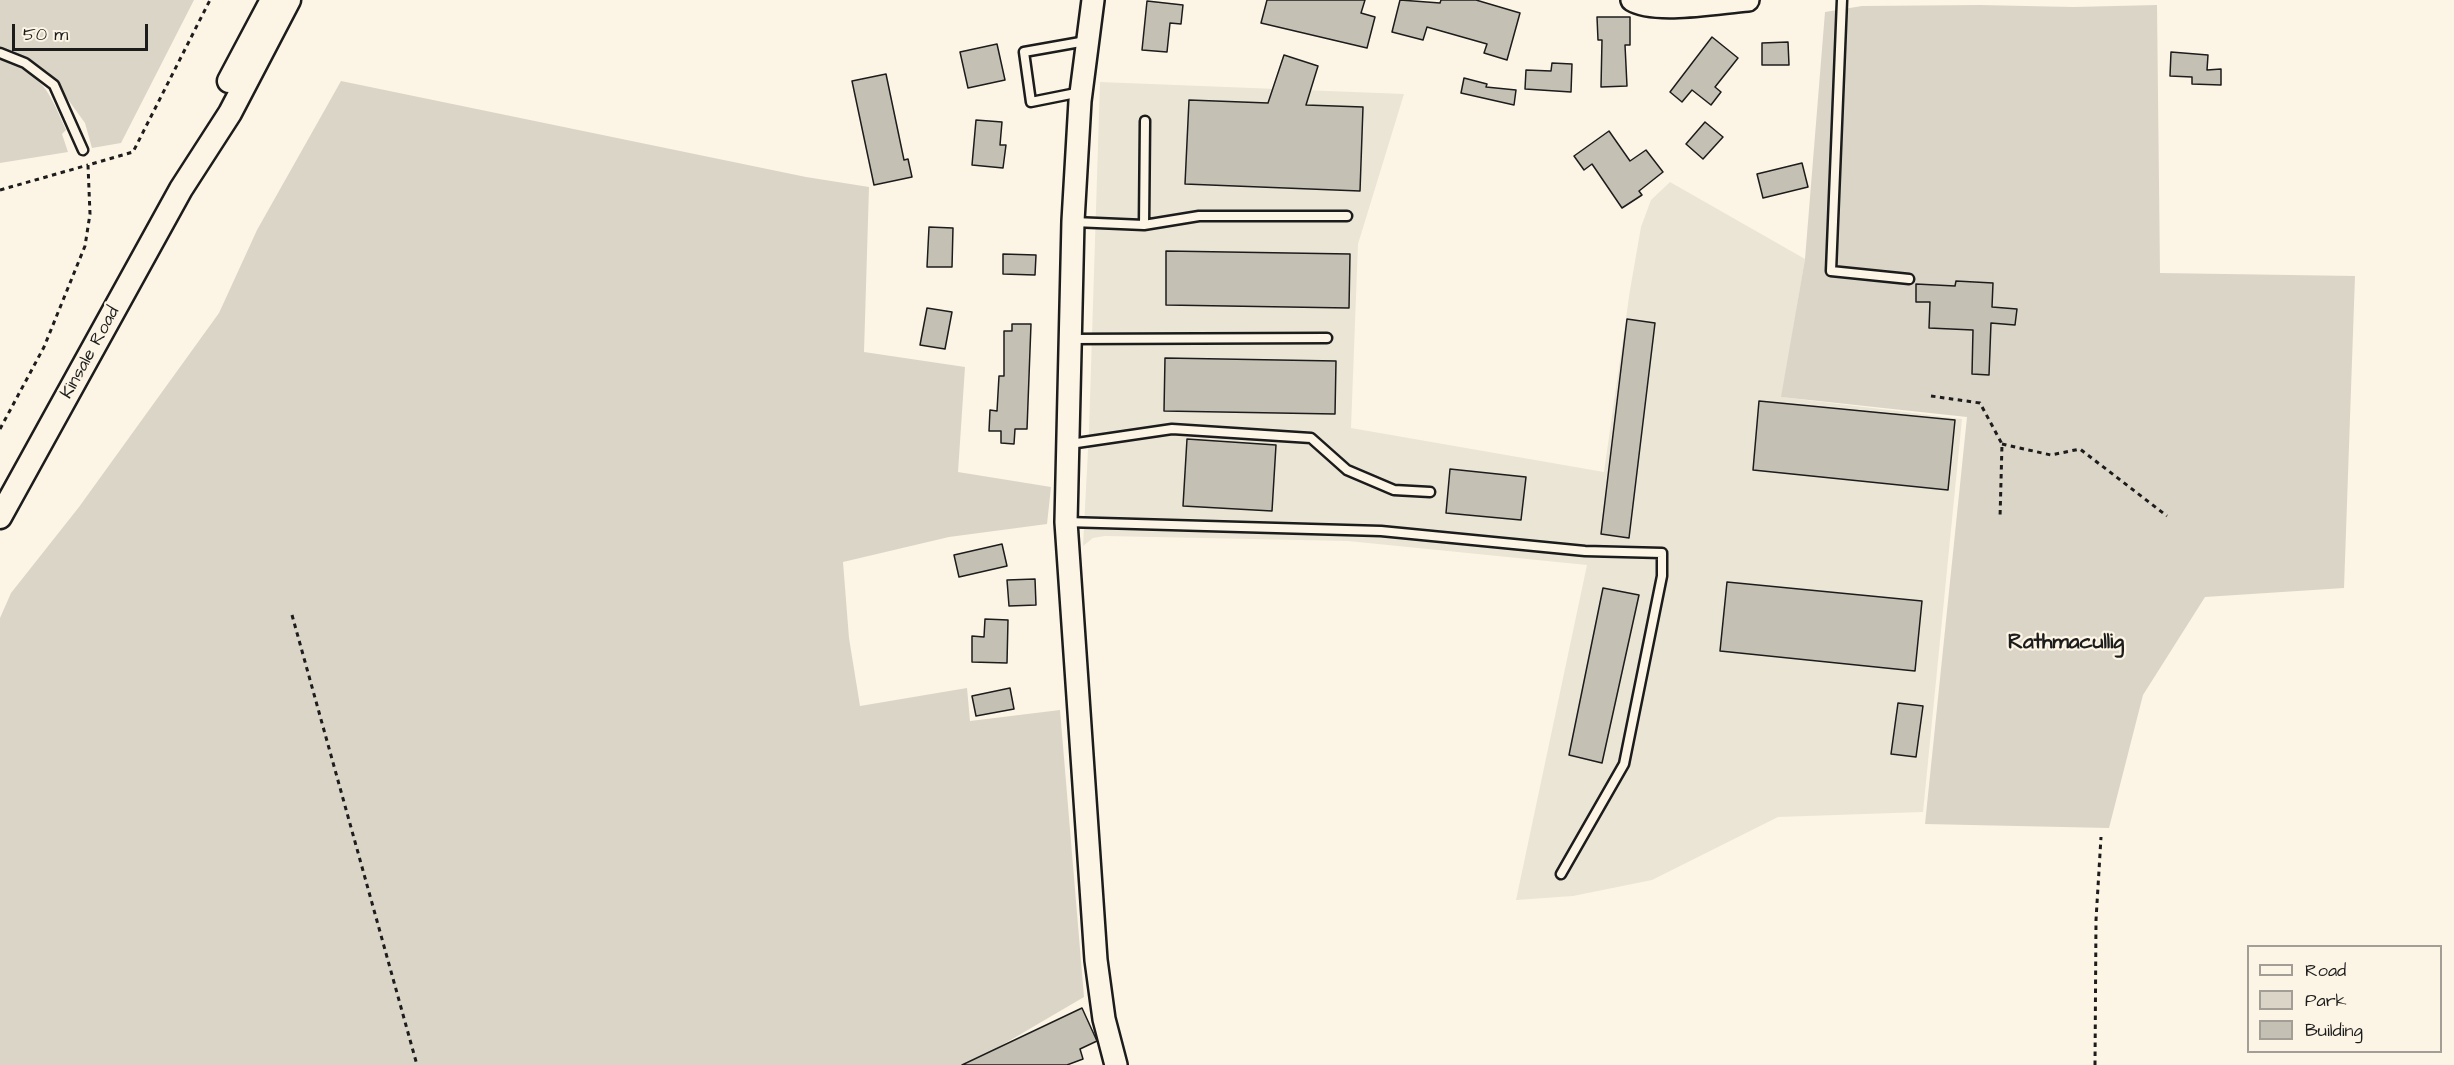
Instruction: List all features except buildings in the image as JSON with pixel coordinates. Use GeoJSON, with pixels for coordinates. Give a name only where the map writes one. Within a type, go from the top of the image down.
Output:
{"type":"FeatureCollection","features":[{"type":"Feature","properties":{"kind":"main road","name":"Kinsale Road"},"geometry":{"type":"LineString","coordinates":[[181,189],[225,89],[272,0]]}},
{"type":"Feature","properties":{"kind":"main road","name":"Kinsale Road"},"geometry":{"type":"LineString","coordinates":[[0,516],[181,189],[230,112],[289,0]]}},
{"type":"Feature","properties":{"kind":"street"},"geometry":{"type":"LineString","coordinates":[[1093,0],[1081,92],[1073,222],[1066,522],[1096,960],[1104,1019],[1116,1065]]}},
{"type":"Feature","properties":{"kind":"street"},"geometry":{"type":"LineString","coordinates":[[1632,0],[1638,4],[1661,6],[1748,0]]}},
{"type":"Feature","properties":{"kind":"lane"},"geometry":{"type":"LineString","coordinates":[[1842,0],[1831,271],[1909,279]]}},
{"type":"Feature","properties":{"kind":"lane"},"geometry":{"type":"LineString","coordinates":[[1081,92],[1031,102],[1024,52],[1086,41]]}},
{"type":"Feature","properties":{"kind":"lane"},"geometry":{"type":"LineString","coordinates":[[0,53],[25,63],[54,86],[83,150]]}},
{"type":"Feature","properties":{"kind":"lane"},"geometry":{"type":"LineString","coordinates":[[1144,122],[1144,225]]}},
{"type":"Feature","properties":{"kind":"lane"},"geometry":{"type":"LineString","coordinates":[[1073,222],[1144,225],[1199,216],[1347,216]]}},
{"type":"Feature","properties":{"kind":"lane"},"geometry":{"type":"LineString","coordinates":[[1070,339],[1327,338]]}},
{"type":"Feature","properties":{"kind":"lane"},"geometry":{"type":"LineString","coordinates":[[1069,445],[1172,429],[1311,438],[1347,470],[1394,490],[1430,492]]}},
{"type":"Feature","properties":{"kind":"lane"},"geometry":{"type":"LineString","coordinates":[[1066,522],[1381,531],[1585,551],[1662,553],[1662,576],[1624,764],[1561,874]]}},
{"type":"Feature","properties":{"kind":"path"},"geometry":{"type":"LineString","coordinates":[[0,190],[133,152],[210,0]]}},
{"type":"Feature","properties":{"kind":"path"},"geometry":{"type":"LineString","coordinates":[[0,429],[45,347],[85,246],[90,214],[88,165],[83,150]]}},
{"type":"Feature","properties":{"kind":"path"},"geometry":{"type":"LineString","coordinates":[[1931,396],[1980,403],[2002,444],[2000,518]]}},
{"type":"Feature","properties":{"kind":"path"},"geometry":{"type":"LineString","coordinates":[[2002,444],[2050,455],[2080,449],[2167,516]]}},
{"type":"Feature","properties":{"kind":"path"},"geometry":{"type":"LineString","coordinates":[[292,615],[417,1065]]}},
{"type":"Feature","properties":{"kind":"path"},"geometry":{"type":"LineString","coordinates":[[2095,1065],[2096,920],[2101,837]]}},
{"type":"Feature","properties":{"kind":"shaded area"},"geometry":{"type":"Polygon","coordinates":[[[1100,82],[1404,94],[1358,244],[1351,428],[1604,472],[1630,290],[1641,227],[1651,200],[1670,182],[1805,259],[1782,397],[1962,419],[1923,812],[1778,817],[1652,880],[1573,896],[1516,900],[1587,565],[1348,541],[1105,536],[1093,538],[1083,546],[1100,82]]]}},
{"type":"Feature","properties":{"kind":"green space"},"geometry":{"type":"Polygon","coordinates":[[[0,0],[194,0],[121,143],[92,148],[85,123],[48,72],[0,48],[0,0]]]}},
{"type":"Feature","properties":{"kind":"green space"},"geometry":{"type":"Polygon","coordinates":[[[2157,5],[2160,273],[2355,276],[2344,588],[2205,597],[2143,695],[2109,828],[1925,824],[1967,417],[1781,397],[1805,259],[1825,12],[1862,6],[2073,7],[2157,5]]]}},
{"type":"Feature","properties":{"kind":"green space"},"geometry":{"type":"Polygon","coordinates":[[[0,58],[35,78],[49,94],[66,130],[62,134],[68,152],[0,163],[0,58]]]}},
{"type":"Feature","properties":{"kind":"green space"},"geometry":{"type":"Polygon","coordinates":[[[341,81],[806,177],[869,187],[864,352],[965,367],[958,472],[1051,487],[1047,524],[949,537],[843,562],[849,638],[860,706],[967,688],[970,721],[1060,710],[1084,997],[968,1065],[0,1065],[0,618],[11,593],[79,507],[219,313],[257,230],[341,81]]]}},
{"type":"Feature","properties":{"kind":"district","name":"Rathmacullig"},"geometry":{"type":"Point","coordinates":[2066,644]}}]}
